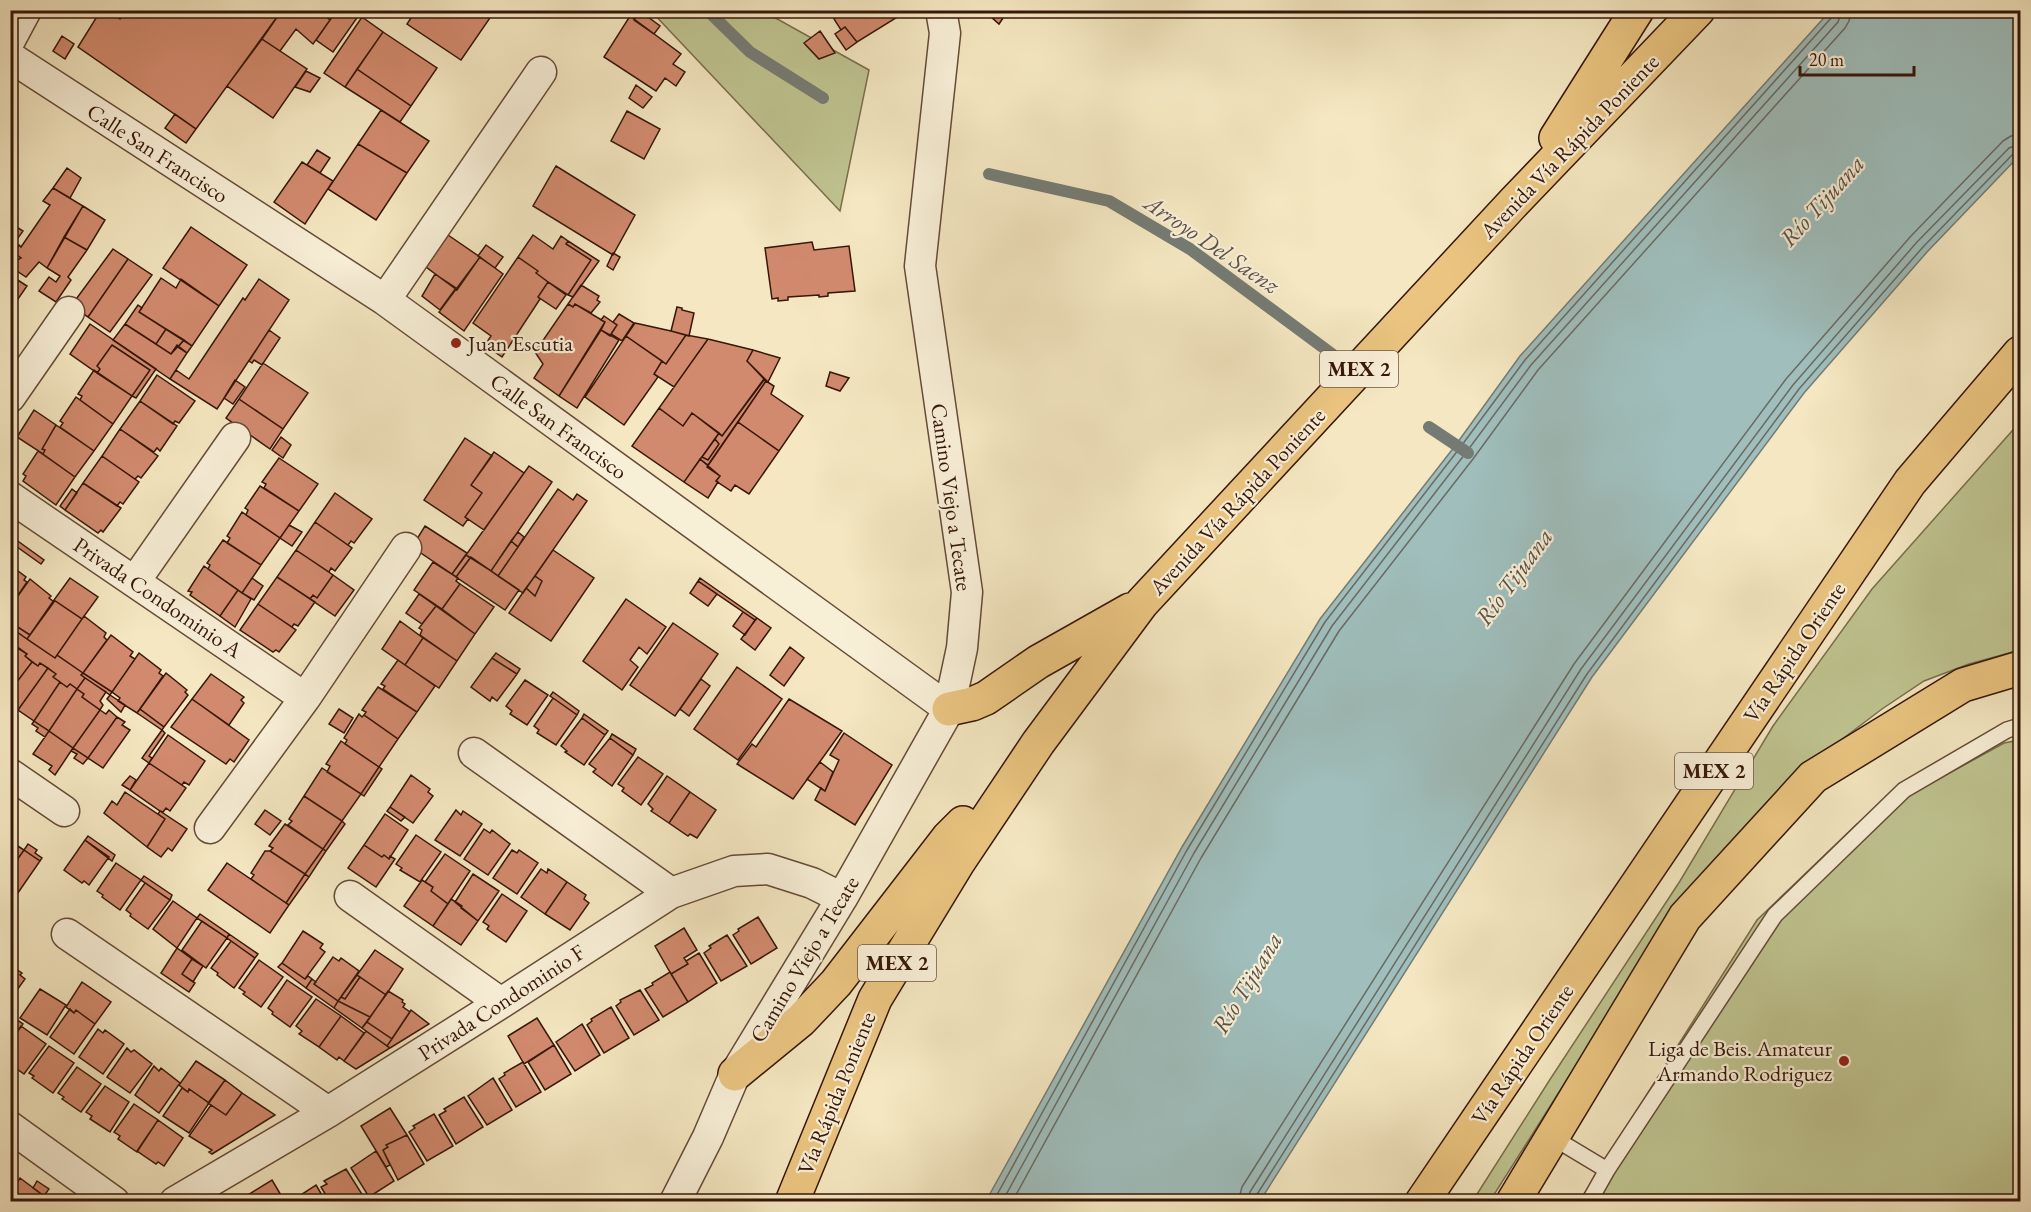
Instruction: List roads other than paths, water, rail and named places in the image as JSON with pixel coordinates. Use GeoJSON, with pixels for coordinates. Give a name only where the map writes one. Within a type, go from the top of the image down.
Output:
{"type":"FeatureCollection","features":[{"type":"Feature","properties":{"kind":"highway"},"geometry":{"type":"LineString","coordinates":[[1515,201],[1637,10]]}},
{"type":"Feature","properties":{"kind":"highway","name":"Avenida Vía Rápida Poniente"},"geometry":{"type":"LineString","coordinates":[[1038,743],[1142,603],[1515,201],[1698,10]]}},
{"type":"Feature","properties":{"kind":"highway","name":"Vía Rápida Oriente"},"geometry":{"type":"LineString","coordinates":[[1422,1202],[1910,482],[2020,353]]}},
{"type":"Feature","properties":{"kind":"highway"},"geometry":{"type":"LineString","coordinates":[[949,709],[986,698],[1038,662],[1142,603]]}},
{"type":"Feature","properties":{"kind":"highway"},"geometry":{"type":"LineString","coordinates":[[1513,1202],[1685,917],[1813,777],[1963,685],[2020,668]]}},
{"type":"Feature","properties":{"kind":"highway"},"geometry":{"type":"LineString","coordinates":[[735,1074],[801,1020],[836,983],[948,838],[1038,743]]}},
{"type":"Feature","properties":{"kind":"highway","name":"Vía Rápida Poniente"},"geometry":{"type":"LineString","coordinates":[[792,1202],[875,999],[958,861],[1038,743]]}},
{"type":"Feature","properties":{"kind":"street"},"geometry":{"type":"LineString","coordinates":[[10,40],[26,10]]}},
{"type":"Feature","properties":{"kind":"street","name":"Camino Viejo a Tecate"},"geometry":{"type":"LineString","coordinates":[[675,1202],[708,1137],[735,1074],[842,898],[949,709],[962,648],[967,592],[921,266],[945,33],[941,10]]}},
{"type":"Feature","properties":{"kind":"street","name":"Calle San Francisco"},"geometry":{"type":"LineString","coordinates":[[10,57],[385,300],[949,709]]}},
{"type":"Feature","properties":{"kind":"street"},"geometry":{"type":"LineString","coordinates":[[385,300],[541,72]]}},
{"type":"Feature","properties":{"kind":"street"},"geometry":{"type":"LineString","coordinates":[[10,397],[69,312]]}},
{"type":"Feature","properties":{"kind":"street"},"geometry":{"type":"LineString","coordinates":[[135,582],[235,438]]}},
{"type":"Feature","properties":{"kind":"street","name":"Privada Condominio A"},"geometry":{"type":"LineString","coordinates":[[10,497],[305,698]]}},
{"type":"Feature","properties":{"kind":"street"},"geometry":{"type":"LineString","coordinates":[[210,828],[305,698],[406,548]]}},
{"type":"Feature","properties":{"kind":"street"},"geometry":{"type":"LineString","coordinates":[[474,753],[671,893]]}},
{"type":"Feature","properties":{"kind":"street"},"geometry":{"type":"LineString","coordinates":[[10,774],[64,810]]}},
{"type":"Feature","properties":{"kind":"street","name":"Privada Condominio F"},"geometry":{"type":"LineString","coordinates":[[175,1202],[327,1112],[671,893],[734,871],[768,869],[812,883],[842,898]]}},
{"type":"Feature","properties":{"kind":"street"},"geometry":{"type":"LineString","coordinates":[[350,896],[501,1003]]}},
{"type":"Feature","properties":{"kind":"street"},"geometry":{"type":"LineString","coordinates":[[67,934],[327,1112]]}},
{"type":"Feature","properties":{"kind":"street"},"geometry":{"type":"LineString","coordinates":[[10,1127],[114,1202]]}},
{"type":"Feature","properties":{"kind":"lane"},"geometry":{"type":"LineString","coordinates":[[1589,1202],[1607,1170],[1775,915],[1904,790],[2007,730],[2020,726]]}},
{"type":"Feature","properties":{"kind":"lane"},"geometry":{"type":"LineString","coordinates":[[1552,1137],[1607,1170]]}},
{"type":"Feature","properties":{"kind":"water","name":"Río Tijuana"},"geometry":{"type":"Polygon","coordinates":[[[1830,11],[2020,11],[2020,155],[1927,252],[1804,393],[1592,677],[1260,1201],[986,1201],[1182,847],[1320,619],[1455,446],[1520,356],[1830,11]]]}},
{"type":"Feature","properties":{"kind":"waterway","name":"Arroyo Del Saenz"},"geometry":{"type":"LineString","coordinates":[[707,10],[750,52],[823,98]]}},
{"type":"Feature","properties":{"kind":"waterway","name":"Arroyo Del Saenz"},"geometry":{"type":"LineString","coordinates":[[989,174],[1109,201],[1190,249],[1332,354]]}},
{"type":"Feature","properties":{"kind":"waterway","name":"Arroyo Del Saenz"},"geometry":{"type":"LineString","coordinates":[[1429,427],[1468,453]]}},
{"type":"Feature","properties":{"kind":"place","name":"Juan Escutia"},"geometry":{"type":"Point","coordinates":[456,343]}},
{"type":"Feature","properties":{"kind":"place","name":"Liga de Beis. Amateur Armando Rodriguez"},"geometry":{"type":"Point","coordinates":[1844,1061]}}]}
